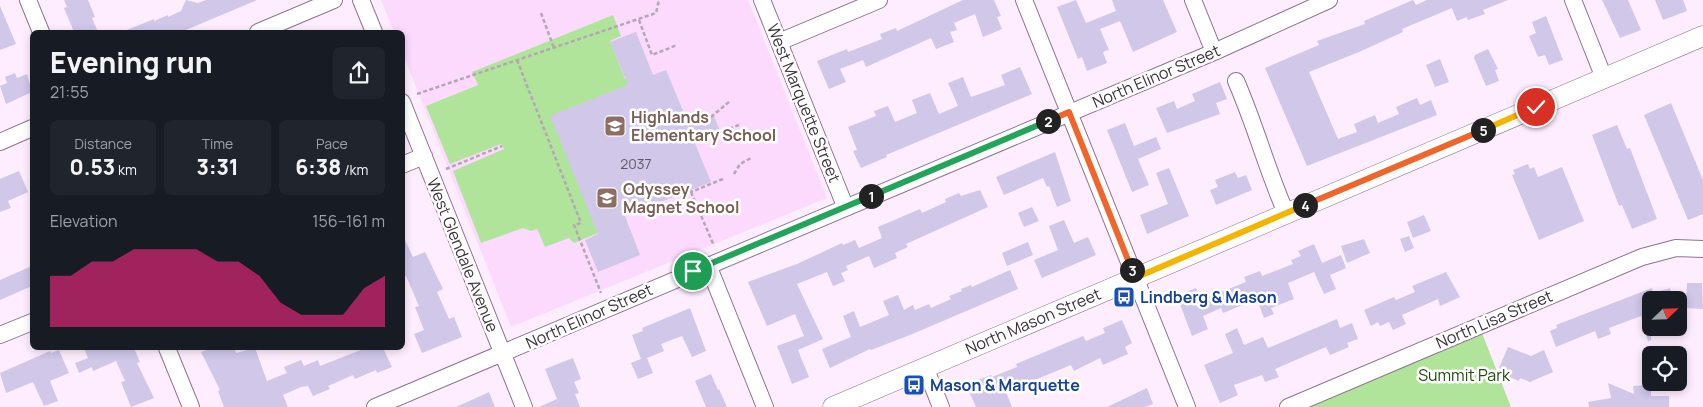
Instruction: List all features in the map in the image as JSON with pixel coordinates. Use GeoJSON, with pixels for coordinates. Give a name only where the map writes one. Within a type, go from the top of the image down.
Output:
{"type":"FeatureCollection","features":[{"type":"Feature","properties":{"kind":"main road","name":"North Mason Street"},"geometry":{"type":"LineString","coordinates":[[833,407],[1703,36]]}},
{"type":"Feature","properties":{"kind":"street"},"geometry":{"type":"LineString","coordinates":[[28,0],[40,30]]}},
{"type":"Feature","properties":{"kind":"street"},"geometry":{"type":"LineString","coordinates":[[263,30],[334,0]]}},
{"type":"Feature","properties":{"kind":"street"},"geometry":{"type":"LineString","coordinates":[[361,0],[373,30]]}},
{"type":"Feature","properties":{"kind":"street","name":"West Marquette Street"},"geometry":{"type":"LineString","coordinates":[[762,0],[845,206]]}},
{"type":"Feature","properties":{"kind":"street"},"geometry":{"type":"LineString","coordinates":[[779,42],[879,0]]}},
{"type":"Feature","properties":{"kind":"street"},"geometry":{"type":"LineString","coordinates":[[1024,0],[1187,407]]}},
{"type":"Feature","properties":{"kind":"street"},"geometry":{"type":"LineString","coordinates":[[1193,0],[1214,52]]}},
{"type":"Feature","properties":{"kind":"street","name":"North Elinor Street"},"geometry":{"type":"LineString","coordinates":[[375,407],[503,354],[845,206],[1214,52],[1329,0]]}},
{"type":"Feature","properties":{"kind":"street"},"geometry":{"type":"LineString","coordinates":[[1572,0],[1604,78]]}},
{"type":"Feature","properties":{"kind":"street"},"geometry":{"type":"LineString","coordinates":[[1236,81],[1257,131],[1275,187],[1286,213]]}},
{"type":"Feature","properties":{"kind":"street","name":"West Glendale Avenue"},"geometry":{"type":"LineString","coordinates":[[410,98],[424,156],[524,407]]}},
{"type":"Feature","properties":{"kind":"street"},"geometry":{"type":"LineString","coordinates":[[0,142],[30,129]]}},
{"type":"Feature","properties":{"kind":"street"},"geometry":{"type":"LineString","coordinates":[[405,164],[424,156]]}},
{"type":"Feature","properties":{"kind":"street","name":"North Lisa Street"},"geometry":{"type":"LineString","coordinates":[[1288,407],[1642,257],[1676,248],[1703,249]]}},
{"type":"Feature","properties":{"kind":"street"},"geometry":{"type":"LineString","coordinates":[[708,265],[765,407]]}},
{"type":"Feature","properties":{"kind":"street"},"geometry":{"type":"LineString","coordinates":[[0,335],[30,323]]}},
{"type":"Feature","properties":{"kind":"street"},"geometry":{"type":"LineString","coordinates":[[168,350],[191,407]]}},
{"type":"Feature","properties":{"kind":"street"},"geometry":{"type":"LineString","coordinates":[[925,367],[941,407]]}},
{"type":"Feature","properties":{"kind":"path"},"geometry":{"type":"LineString","coordinates":[[410,98],[473,74],[656,13],[659,0]]}},
{"type":"Feature","properties":{"kind":"path"},"geometry":{"type":"LineString","coordinates":[[541,13],[554,48]]}},
{"type":"Feature","properties":{"kind":"path"},"geometry":{"type":"LineString","coordinates":[[638,20],[652,55],[677,45]]}},
{"type":"Feature","properties":{"kind":"path"},"geometry":{"type":"LineString","coordinates":[[517,60],[581,222],[574,225],[601,293]]}},
{"type":"Feature","properties":{"kind":"path"},"geometry":{"type":"LineString","coordinates":[[711,117],[730,101]]}},
{"type":"Feature","properties":{"kind":"path"},"geometry":{"type":"LineString","coordinates":[[717,132],[739,125]]}},
{"type":"Feature","properties":{"kind":"path"},"geometry":{"type":"LineString","coordinates":[[446,169],[502,146]]}},
{"type":"Feature","properties":{"kind":"path"},"geometry":{"type":"LineString","coordinates":[[734,174],[740,164],[751,158]]}},
{"type":"Feature","properties":{"kind":"path"},"geometry":{"type":"LineString","coordinates":[[714,246],[691,191],[723,179]]}},
{"type":"Feature","properties":{"kind":"shaded area","name":"Highlands Elementary School"},"geometry":{"type":"Polygon","coordinates":[[[381,0],[748,0],[827,198],[511,327],[405,59],[405,30],[393,30],[381,0]]]}},
{"type":"Feature","properties":{"kind":"green space"},"geometry":{"type":"Polygon","coordinates":[[[613,15],[621,36],[610,41],[625,79],[631,84],[551,116],[598,233],[574,243],[569,238],[545,247],[537,229],[531,231],[523,228],[481,243],[453,171],[504,149],[501,144],[450,164],[426,106],[478,85],[472,72],[613,15]]]}},
{"type":"Feature","properties":{"kind":"green space","name":"Summit Park"},"geometry":{"type":"Polygon","coordinates":[[[1482,333],[1511,407],[1307,407],[1482,333]]]}},
{"type":"Feature","properties":{"kind":"building"},"geometry":{"type":"Polygon","coordinates":[[[64,0],[88,0],[95,17],[92,18],[97,30],[73,30],[64,8],[67,7],[64,0]]]}},
{"type":"Feature","properties":{"kind":"building"},"geometry":{"type":"Polygon","coordinates":[[[186,0],[198,3],[206,0],[257,0],[186,30],[127,30],[181,11],[186,0]]]}},
{"type":"Feature","properties":{"kind":"building"},"geometry":{"type":"Polygon","coordinates":[[[963,0],[994,0],[1001,16],[997,17],[1002,29],[983,37],[975,14],[954,23],[957,30],[950,32],[954,42],[936,49],[931,38],[866,67],[863,60],[840,69],[846,82],[829,89],[817,61],[847,49],[848,52],[882,39],[880,34],[896,28],[897,31],[963,0]]]}},
{"type":"Feature","properties":{"kind":"building"},"geometry":{"type":"Polygon","coordinates":[[[1076,0],[1086,23],[1116,11],[1112,0],[1163,0],[1177,32],[1133,52],[1120,21],[1100,29],[1109,50],[1103,52],[1107,63],[1087,71],[1082,57],[1078,59],[1057,7],[1076,0]]]}},
{"type":"Feature","properties":{"kind":"building"},"geometry":{"type":"Polygon","coordinates":[[[1413,0],[1416,5],[1427,0],[1508,0],[1483,10],[1485,14],[1468,20],[1467,17],[1457,21],[1452,8],[1402,29],[1403,32],[1359,52],[1309,72],[1338,139],[1357,132],[1354,124],[1375,115],[1378,123],[1399,114],[1396,107],[1417,98],[1420,105],[1431,100],[1437,115],[1307,166],[1265,68],[1319,45],[1317,41],[1365,24],[1364,21],[1413,0]]]}},
{"type":"Feature","properties":{"kind":"building"},"geometry":{"type":"Polygon","coordinates":[[[1602,0],[1628,0],[1641,30],[1620,38],[1602,0]]]}},
{"type":"Feature","properties":{"kind":"building"},"geometry":{"type":"Polygon","coordinates":[[[1655,0],[1683,0],[1687,11],[1663,20],[1655,0]]]}},
{"type":"Feature","properties":{"kind":"building"},"geometry":{"type":"Polygon","coordinates":[[[0,6],[16,44],[0,50],[0,6]]]}},
{"type":"Feature","properties":{"kind":"building"},"geometry":{"type":"Polygon","coordinates":[[[1546,16],[1563,60],[1549,65],[1545,55],[1538,57],[1529,36],[1536,33],[1532,22],[1546,16]]]}},
{"type":"Feature","properties":{"kind":"building"},"geometry":{"type":"Polygon","coordinates":[[[636,32],[653,75],[666,70],[689,125],[714,116],[720,131],[694,141],[711,182],[625,216],[640,255],[598,272],[585,240],[598,234],[550,116],[628,85],[610,42],[636,32]]]}},
{"type":"Feature","properties":{"kind":"building"},"geometry":{"type":"Polygon","coordinates":[[[1488,49],[1498,69],[1495,70],[1499,81],[1486,86],[1474,58],[1475,55],[1488,49]]]}},
{"type":"Feature","properties":{"kind":"building"},"geometry":{"type":"Polygon","coordinates":[[[1440,59],[1449,82],[1435,87],[1426,65],[1440,59]]]}},
{"type":"Feature","properties":{"kind":"building"},"geometry":{"type":"Polygon","coordinates":[[[1020,67],[1032,94],[886,155],[887,157],[861,168],[853,151],[857,150],[848,127],[876,116],[874,111],[888,106],[895,122],[917,113],[912,100],[930,93],[939,114],[958,106],[948,83],[963,77],[971,97],[1005,85],[1001,75],[1020,67]]]}},
{"type":"Feature","properties":{"kind":"building"},"geometry":{"type":"Polygon","coordinates":[[[15,73],[17,78],[27,74],[30,93],[6,104],[0,86],[7,83],[5,77],[15,73]]]}},
{"type":"Feature","properties":{"kind":"building"},"geometry":{"type":"Polygon","coordinates":[[[1220,82],[1227,99],[1216,103],[1220,114],[1167,133],[1156,108],[1174,101],[1177,109],[1195,101],[1192,94],[1220,82]]]}},
{"type":"Feature","properties":{"kind":"building"},"geometry":{"type":"Polygon","coordinates":[[[1671,103],[1703,180],[1703,214],[1688,220],[1644,115],[1671,103]]]}},
{"type":"Feature","properties":{"kind":"building"},"geometry":{"type":"Polygon","coordinates":[[[1125,123],[1134,146],[1156,137],[1161,149],[1138,159],[1149,185],[1132,192],[1107,130],[1125,123]]]}},
{"type":"Feature","properties":{"kind":"building"},"geometry":{"type":"Polygon","coordinates":[[[1617,125],[1627,149],[1630,148],[1657,219],[1632,229],[1622,205],[1619,206],[1592,135],[1617,125]]]}},
{"type":"Feature","properties":{"kind":"building"},"geometry":{"type":"Polygon","coordinates":[[[1055,152],[1071,201],[1057,207],[1049,186],[1047,187],[1043,178],[1004,195],[996,177],[1055,152]]]}},
{"type":"Feature","properties":{"kind":"building"},"geometry":{"type":"Polygon","coordinates":[[[1528,164],[1530,169],[1534,167],[1538,177],[1562,167],[1584,221],[1539,240],[1512,175],[1515,174],[1513,170],[1528,164]]]}},
{"type":"Feature","properties":{"kind":"building"},"geometry":{"type":"Polygon","coordinates":[[[1169,168],[1189,216],[1147,234],[1140,215],[1168,204],[1156,173],[1169,168]]]}},
{"type":"Feature","properties":{"kind":"building"},"geometry":{"type":"Polygon","coordinates":[[[19,171],[28,192],[8,201],[11,208],[0,212],[0,179],[19,171]]]}},
{"type":"Feature","properties":{"kind":"building"},"geometry":{"type":"Polygon","coordinates":[[[1235,172],[1238,178],[1246,175],[1252,190],[1216,205],[1210,190],[1218,187],[1215,180],[1235,172]]]}},
{"type":"Feature","properties":{"kind":"building"},"geometry":{"type":"Polygon","coordinates":[[[980,190],[988,207],[906,244],[908,247],[895,253],[897,258],[874,268],[869,256],[846,266],[848,270],[841,273],[845,281],[833,286],[827,272],[797,284],[823,339],[798,350],[809,377],[792,384],[777,346],[804,336],[795,314],[767,326],[748,282],[797,264],[842,243],[843,245],[855,240],[859,248],[882,238],[878,227],[920,209],[922,213],[946,202],[945,199],[959,193],[961,196],[980,190]]]}},
{"type":"Feature","properties":{"kind":"building"},"geometry":{"type":"Polygon","coordinates":[[[1032,207],[1039,221],[1024,227],[1018,213],[1032,207]]]}},
{"type":"Feature","properties":{"kind":"building"},"geometry":{"type":"Polygon","coordinates":[[[1424,215],[1431,231],[1413,238],[1407,222],[1424,215]]]}},
{"type":"Feature","properties":{"kind":"building"},"geometry":{"type":"Polygon","coordinates":[[[1064,220],[1074,243],[1088,237],[1096,255],[1042,278],[1034,260],[1058,250],[1049,226],[1064,220]]]}},
{"type":"Feature","properties":{"kind":"building"},"geometry":{"type":"Polygon","coordinates":[[[1409,236],[1414,248],[1405,252],[1400,239],[1409,236]]]}},
{"type":"Feature","properties":{"kind":"building"},"geometry":{"type":"Polygon","coordinates":[[[1364,239],[1370,253],[1347,263],[1341,246],[1364,239]]]}},
{"type":"Feature","properties":{"kind":"building"},"geometry":{"type":"Polygon","coordinates":[[[405,240],[413,257],[425,252],[443,289],[437,292],[449,319],[454,317],[462,337],[422,353],[414,334],[424,330],[415,307],[419,306],[406,276],[405,240]]]}},
{"type":"Feature","properties":{"kind":"building"},"geometry":{"type":"Polygon","coordinates":[[[1028,242],[1033,255],[1007,266],[1002,253],[1028,242]]]}},
{"type":"Feature","properties":{"kind":"building"},"geometry":{"type":"Polygon","coordinates":[[[1314,244],[1322,263],[1341,255],[1346,268],[1330,275],[1336,289],[1324,294],[1314,272],[1288,283],[1294,299],[1271,308],[1274,314],[1264,318],[1257,299],[1223,313],[1221,308],[1203,316],[1208,329],[1192,336],[1177,296],[1196,288],[1201,300],[1246,282],[1244,277],[1260,271],[1262,276],[1293,264],[1291,260],[1301,256],[1298,251],[1314,244]]]}},
{"type":"Feature","properties":{"kind":"building"},"geometry":{"type":"Polygon","coordinates":[[[30,267],[30,287],[0,300],[0,280],[30,267]]]}},
{"type":"Feature","properties":{"kind":"building"},"geometry":{"type":"Polygon","coordinates":[[[1010,270],[1018,289],[910,335],[870,349],[830,368],[822,349],[851,337],[843,316],[854,311],[860,327],[889,315],[883,301],[898,295],[904,310],[913,305],[915,310],[929,304],[931,308],[951,299],[949,296],[962,291],[961,289],[971,285],[972,287],[1010,270]]]}},
{"type":"Feature","properties":{"kind":"building"},"geometry":{"type":"Polygon","coordinates":[[[1446,272],[1460,297],[1440,306],[1438,299],[1402,315],[1406,324],[1393,330],[1389,322],[1380,326],[1378,322],[1371,326],[1364,310],[1394,297],[1396,300],[1415,292],[1412,286],[1446,272]]]}},
{"type":"Feature","properties":{"kind":"building"},"geometry":{"type":"Polygon","coordinates":[[[1687,283],[1702,283],[1703,309],[1688,308],[1687,283]]]}},
{"type":"Feature","properties":{"kind":"building"},"geometry":{"type":"Polygon","coordinates":[[[1670,288],[1671,291],[1660,291],[1670,288]]]}},
{"type":"Feature","properties":{"kind":"building"},"geometry":{"type":"Polygon","coordinates":[[[1642,292],[1642,320],[1641,316],[1609,328],[1611,334],[1598,339],[1595,331],[1556,347],[1550,331],[1557,328],[1556,325],[1642,292]]]}},
{"type":"Feature","properties":{"kind":"building"},"geometry":{"type":"Polygon","coordinates":[[[690,308],[706,351],[692,357],[682,336],[661,344],[664,351],[647,358],[653,373],[638,379],[631,363],[641,359],[632,335],[643,331],[642,328],[690,308]]]}},
{"type":"Feature","properties":{"kind":"building"},"geometry":{"type":"Polygon","coordinates":[[[1337,319],[1340,328],[1352,323],[1358,339],[1347,343],[1349,347],[1330,355],[1326,347],[1275,369],[1279,377],[1265,382],[1262,375],[1234,385],[1238,395],[1220,403],[1204,365],[1233,353],[1225,334],[1237,328],[1244,345],[1263,337],[1268,348],[1337,319]]]}},
{"type":"Feature","properties":{"kind":"building"},"geometry":{"type":"Polygon","coordinates":[[[1122,320],[1132,343],[1125,347],[1128,354],[1103,365],[1100,358],[1074,371],[1071,365],[1006,392],[1012,407],[976,407],[967,387],[975,384],[973,382],[1017,367],[1016,364],[1083,336],[1086,341],[1105,333],[1103,328],[1122,320]]]}},
{"type":"Feature","properties":{"kind":"building"},"geometry":{"type":"Polygon","coordinates":[[[1647,336],[1651,336],[1651,340],[1648,341],[1647,336]]]}},
{"type":"Feature","properties":{"kind":"building"},"geometry":{"type":"Polygon","coordinates":[[[1508,347],[1531,356],[1544,350],[1553,372],[1530,382],[1520,378],[1519,381],[1509,377],[1510,373],[1499,368],[1508,347]]]}},
{"type":"Feature","properties":{"kind":"building"},"geometry":{"type":"Polygon","coordinates":[[[59,350],[69,373],[50,381],[58,401],[44,406],[33,382],[6,393],[0,373],[50,351],[51,353],[59,350]]]}},
{"type":"Feature","properties":{"kind":"building"},"geometry":{"type":"Polygon","coordinates":[[[85,350],[135,350],[140,362],[137,363],[154,398],[131,407],[121,382],[125,381],[116,361],[93,371],[92,367],[79,373],[75,363],[88,358],[85,350]]]}},
{"type":"Feature","properties":{"kind":"building"},"geometry":{"type":"Polygon","coordinates":[[[206,350],[235,350],[236,353],[256,350],[267,381],[287,373],[284,367],[301,360],[304,366],[318,360],[320,366],[361,350],[384,350],[392,367],[377,373],[376,370],[355,379],[353,375],[328,386],[330,389],[313,396],[308,386],[301,387],[283,395],[288,407],[224,407],[218,391],[220,390],[201,352],[206,350]]]}},
{"type":"Feature","properties":{"kind":"building"},"geometry":{"type":"Polygon","coordinates":[[[573,358],[581,379],[574,382],[579,393],[575,394],[580,407],[539,407],[557,399],[545,369],[573,358]]]}},
{"type":"Feature","properties":{"kind":"building"},"geometry":{"type":"Polygon","coordinates":[[[711,374],[727,407],[706,407],[695,381],[711,374]]]}},
{"type":"Feature","properties":{"kind":"building"},"geometry":{"type":"Polygon","coordinates":[[[1608,383],[1634,394],[1633,386],[1642,386],[1642,391],[1651,391],[1651,396],[1669,396],[1669,407],[1589,407],[1588,402],[1611,398],[1608,383]]]}},
{"type":"Feature","properties":{"kind":"building"},"geometry":{"type":"Polygon","coordinates":[[[1147,388],[1153,404],[1145,407],[1107,407],[1147,388]]]}},
{"type":"Feature","properties":{"kind":"building"},"geometry":{"type":"Polygon","coordinates":[[[489,392],[495,407],[456,407],[474,399],[489,392]]]}},
{"type":"Feature","properties":{"kind":"place","name":"Highlands Elementary School"},"geometry":{"type":"Point","coordinates":[615,126]}},
{"type":"Feature","properties":{"kind":"place","name":"Odyssey Magnet School"},"geometry":{"type":"Point","coordinates":[607,198]}},
{"type":"Feature","properties":{"kind":"place","name":"Lindberg & Mason"},"geometry":{"type":"Point","coordinates":[1124,297]}},
{"type":"Feature","properties":{"kind":"place","name":"Mason & Marquette"},"geometry":{"type":"Point","coordinates":[914,385]}},
{"type":"Feature","properties":{"kind":"route"},"geometry":{"type":"LineString","coordinates":[[693,271],[1069,112],[1135,278],[1536,107]]}}]}
